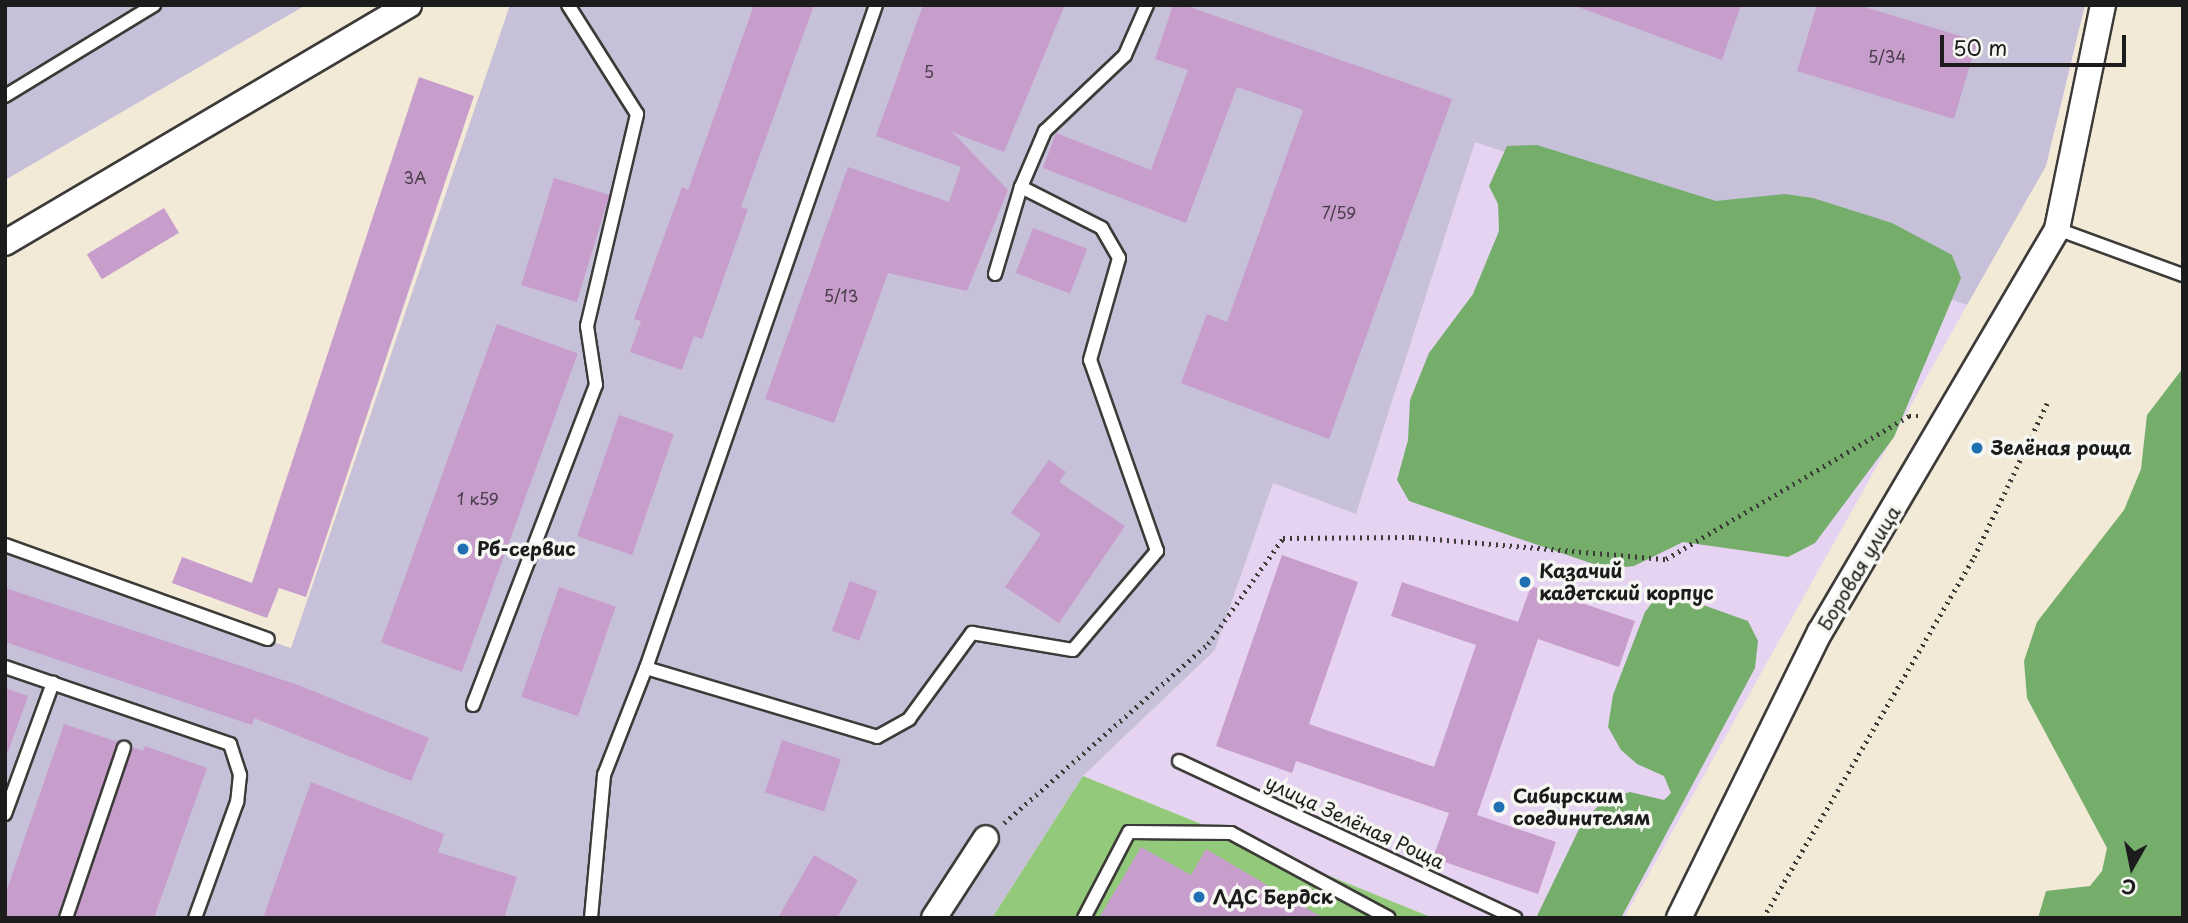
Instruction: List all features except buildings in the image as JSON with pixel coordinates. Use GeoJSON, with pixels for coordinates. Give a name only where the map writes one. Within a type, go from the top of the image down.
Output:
{"type":"FeatureCollection","features":[{"type":"Feature","properties":{"kind":"street","name":"Боровая улица"},"geometry":{"type":"LineString","coordinates":[[1679,918],[1820,632],[1951,414],[2057,229],[2103,5]]}},
{"type":"Feature","properties":{"kind":"street"},"geometry":{"type":"LineString","coordinates":[[5,243],[398,8]]}},
{"type":"Feature","properties":{"kind":"street"},"geometry":{"type":"LineString","coordinates":[[934,918],[986,838]]}},
{"type":"Feature","properties":{"kind":"lane"},"geometry":{"type":"LineString","coordinates":[[5,96],[154,5]]}},
{"type":"Feature","properties":{"kind":"lane"},"geometry":{"type":"LineString","coordinates":[[473,705],[596,385],[587,326],[637,114],[568,5]]}},
{"type":"Feature","properties":{"kind":"lane"},"geometry":{"type":"LineString","coordinates":[[591,918],[604,775],[646,668],[876,5]]}},
{"type":"Feature","properties":{"kind":"lane"},"geometry":{"type":"LineString","coordinates":[[995,274],[1021,187],[1045,131],[1125,55],[1147,5]]}},
{"type":"Feature","properties":{"kind":"lane"},"geometry":{"type":"LineString","coordinates":[[646,668],[877,737],[909,719],[972,633],[1073,650],[1157,551],[1090,360],[1119,258],[1102,228],[1021,187]]}},
{"type":"Feature","properties":{"kind":"lane"},"geometry":{"type":"LineString","coordinates":[[2057,229],[2183,275]]}},
{"type":"Feature","properties":{"kind":"lane"},"geometry":{"type":"LineString","coordinates":[[5,545],[268,639]]}},
{"type":"Feature","properties":{"kind":"lane"},"geometry":{"type":"LineString","coordinates":[[5,667],[230,744],[240,775],[237,802],[195,918]]}},
{"type":"Feature","properties":{"kind":"lane"},"geometry":{"type":"LineString","coordinates":[[5,814],[53,683]]}},
{"type":"Feature","properties":{"kind":"lane"},"geometry":{"type":"LineString","coordinates":[[66,918],[124,748]]}},
{"type":"Feature","properties":{"kind":"lane","name":"улица Зелёная Роща"},"geometry":{"type":"LineString","coordinates":[[1179,761],[1515,918]]}},
{"type":"Feature","properties":{"kind":"lane"},"geometry":{"type":"LineString","coordinates":[[1084,918],[1129,832],[1231,833],[1389,918]]}},
{"type":"Feature","properties":{"kind":"path"},"geometry":{"type":"LineString","coordinates":[[1763,918],[1974,557],[2047,404]]}},
{"type":"Feature","properties":{"kind":"path"},"geometry":{"type":"LineString","coordinates":[[986,838],[1208,644],[1283,538],[1412,537],[1666,559],[1909,416],[1951,414]]}},
{"type":"Feature","properties":{"kind":"shaded area"},"geometry":{"type":"Polygon","coordinates":[[[5,5],[306,5],[5,180],[5,5]]]}},
{"type":"Feature","properties":{"kind":"shaded area"},"geometry":{"type":"Polygon","coordinates":[[[510,5],[2085,5],[2046,166],[1967,305],[1475,142],[1356,514],[1273,483],[1215,650],[1083,776],[992,918],[5,918],[5,552],[291,648],[510,5]]]}},
{"type":"Feature","properties":{"kind":"shaded area","name":"Казачий кадетский корпус"},"geometry":{"type":"Polygon","coordinates":[[[1475,141],[1967,305],[1624,918],[1433,918],[1083,776],[1215,650],[1273,482],[1356,514],[1475,141]]]}},
{"type":"Feature","properties":{"kind":"green space"},"geometry":{"type":"Polygon","coordinates":[[[1537,145],[1716,201],[1785,194],[1813,198],[1892,223],[1952,255],[1961,278],[1894,437],[1815,543],[1788,557],[1683,542],[1634,566],[1608,569],[1409,501],[1397,480],[1408,440],[1410,400],[1429,353],[1473,294],[1499,231],[1498,204],[1489,186],[1507,146],[1537,145]]]}},
{"type":"Feature","properties":{"kind":"green space"},"geometry":{"type":"Polygon","coordinates":[[[2183,368],[2183,918],[2038,918],[2046,891],[2090,886],[2102,871],[2107,848],[2027,698],[2024,661],[2037,622],[2124,510],[2141,469],[2147,415],[2183,368]]]}},
{"type":"Feature","properties":{"kind":"green space"},"geometry":{"type":"Polygon","coordinates":[[[1678,596],[1748,621],[1758,641],[1755,668],[1621,918],[1536,918],[1582,823],[1605,799],[1630,792],[1664,800],[1671,793],[1664,776],[1637,764],[1621,750],[1608,727],[1613,695],[1645,612],[1654,600],[1678,596]]]}},
{"type":"Feature","properties":{"kind":"green space"},"geometry":{"type":"Polygon","coordinates":[[[1083,776],[1433,918],[992,918],[1083,776]]]}},
{"type":"Feature","properties":{"kind":"place","name":"Зелёная роща"},"geometry":{"type":"Point","coordinates":[1977,448]}},
{"type":"Feature","properties":{"kind":"place","name":"Рб-сервис"},"geometry":{"type":"Point","coordinates":[463,549]}},
{"type":"Feature","properties":{"kind":"place","name":"Казачий кадетский корпус"},"geometry":{"type":"Point","coordinates":[1525,582]}},
{"type":"Feature","properties":{"kind":"place","name":"Сибирским соединителям"},"geometry":{"type":"Point","coordinates":[1499,807]}},
{"type":"Feature","properties":{"kind":"place","name":"ЛДС Бердск"},"geometry":{"type":"Point","coordinates":[1199,897]}}]}
